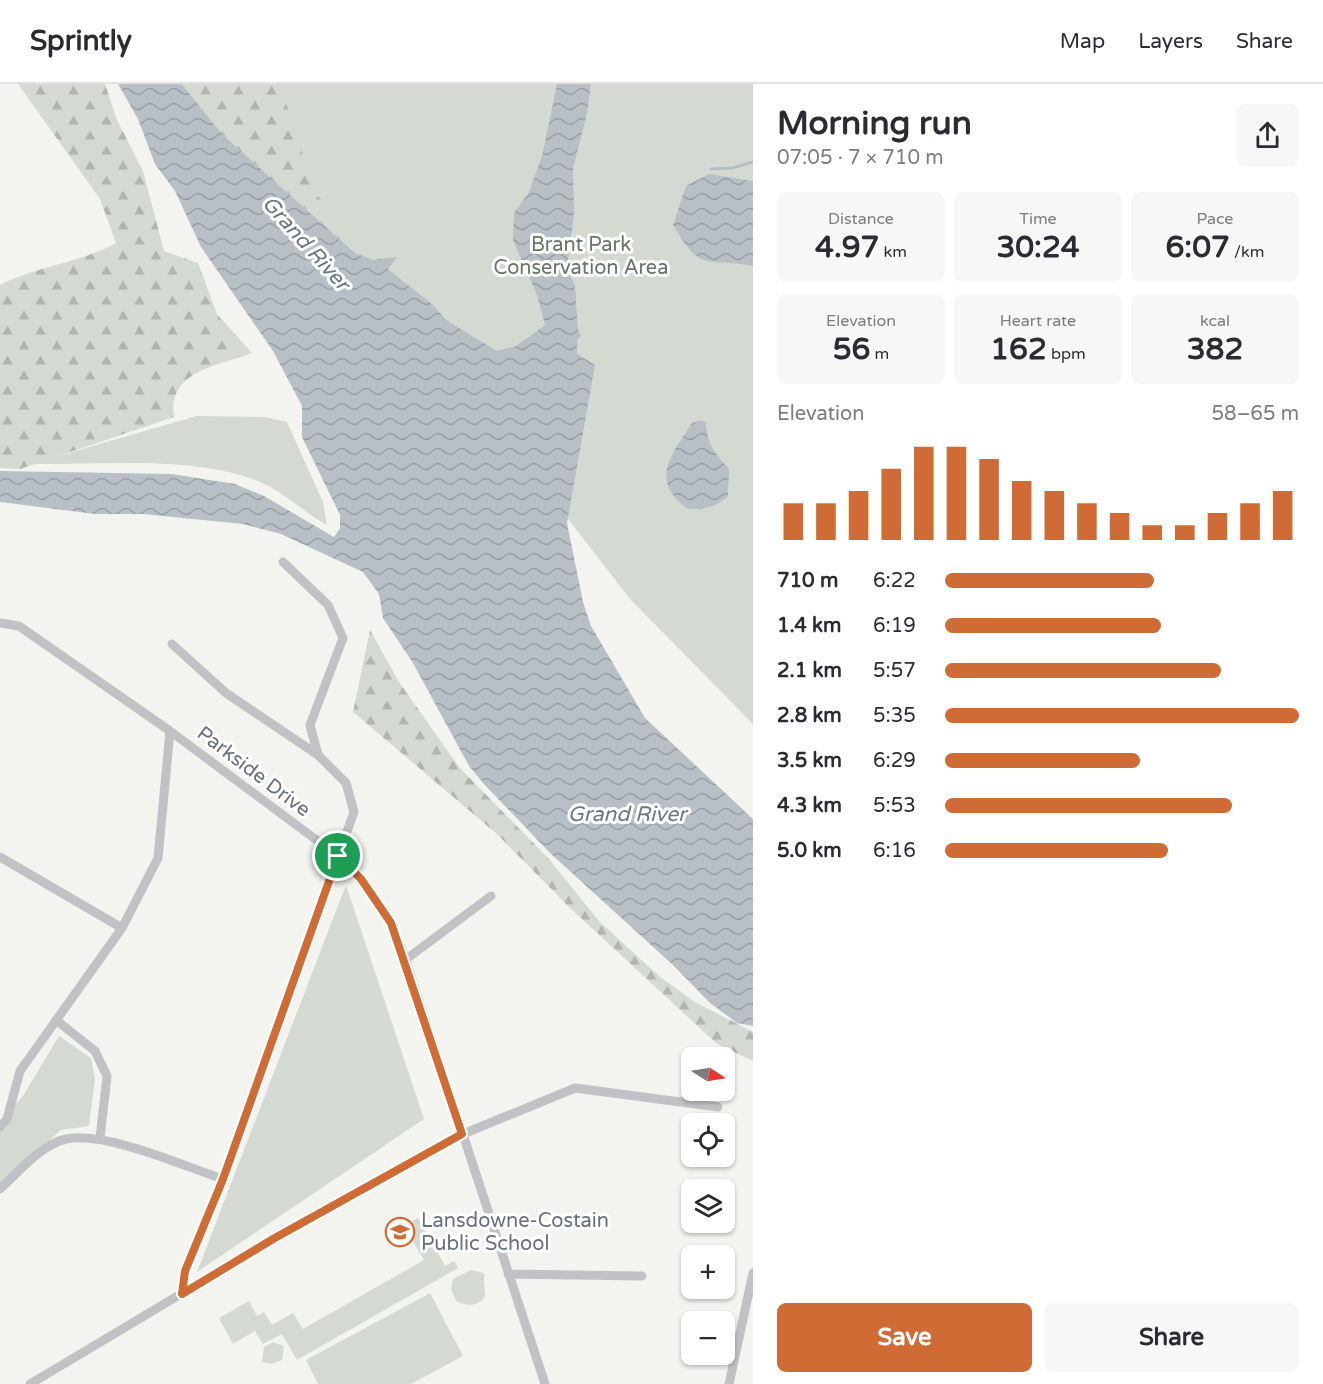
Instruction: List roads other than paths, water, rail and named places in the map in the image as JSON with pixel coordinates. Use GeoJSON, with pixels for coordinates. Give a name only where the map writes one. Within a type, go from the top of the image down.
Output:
{"type":"FeatureCollection","features":[{"type":"Feature","properties":{"kind":"street"},"geometry":{"type":"LineString","coordinates":[[283,562],[328,605],[343,638],[310,725],[318,755]]}},
{"type":"Feature","properties":{"kind":"street","name":"Parkside Drive"},"geometry":{"type":"LineString","coordinates":[[0,622],[19,626],[170,731],[338,856],[361,879],[377,901],[391,923],[405,960],[545,1384]]}},
{"type":"Feature","properties":{"kind":"street"},"geometry":{"type":"LineString","coordinates":[[172,644],[226,693],[318,755],[346,783],[354,812],[223,1179],[185,1271],[182,1294]]}},
{"type":"Feature","properties":{"kind":"street"},"geometry":{"type":"LineString","coordinates":[[0,1127],[8,1119],[20,1071],[122,928],[158,858],[170,731]]}},
{"type":"Feature","properties":{"kind":"street"},"geometry":{"type":"LineString","coordinates":[[0,857],[122,928]]}},
{"type":"Feature","properties":{"kind":"street"},"geometry":{"type":"LineString","coordinates":[[405,960],[491,896]]}},
{"type":"Feature","properties":{"kind":"street"},"geometry":{"type":"LineString","coordinates":[[56,1020],[95,1051],[107,1076],[100,1138]]}},
{"type":"Feature","properties":{"kind":"street"},"geometry":{"type":"LineString","coordinates":[[30,1384],[273,1239],[462,1134],[575,1088],[718,1107]]}},
{"type":"Feature","properties":{"kind":"street"},"geometry":{"type":"LineString","coordinates":[[0,1189],[42,1151],[66,1139],[100,1138],[223,1179]]}},
{"type":"Feature","properties":{"kind":"street"},"geometry":{"type":"LineString","coordinates":[[729,1384],[753,1273]]}},
{"type":"Feature","properties":{"kind":"street"},"geometry":{"type":"LineString","coordinates":[[508,1274],[642,1276]]}},
{"type":"Feature","properties":{"kind":"water","name":"Grand River"},"geometry":{"type":"Polygon","coordinates":[[[118,84],[182,84],[222,134],[355,253],[373,260],[397,257],[388,269],[433,305],[446,320],[497,351],[516,346],[545,325],[537,295],[513,240],[514,213],[529,192],[542,156],[557,84],[591,84],[587,114],[573,168],[574,213],[567,267],[575,286],[578,330],[581,336],[577,340],[577,354],[595,365],[567,523],[583,602],[591,626],[645,718],[753,819],[753,1026],[737,1023],[710,1003],[673,965],[550,853],[484,784],[469,766],[413,663],[383,618],[379,594],[363,572],[281,534],[243,524],[143,514],[95,514],[0,502],[0,471],[172,474],[235,484],[264,496],[334,537],[340,528],[340,515],[302,437],[302,406],[273,351],[201,247],[175,191],[155,164],[138,119],[118,84]]]}},
{"type":"Feature","properties":{"kind":"water"},"geometry":{"type":"Polygon","coordinates":[[[709,174],[753,181],[753,266],[714,262],[698,257],[691,251],[673,225],[686,186],[709,174]]]}},
{"type":"Feature","properties":{"kind":"water"},"geometry":{"type":"Polygon","coordinates":[[[702,420],[706,423],[706,430],[713,448],[729,469],[728,496],[709,507],[688,509],[676,499],[666,478],[671,456],[677,446],[692,423],[702,420]]]}},
{"type":"Feature","properties":{"kind":"waterway"},"geometry":{"type":"LineString","coordinates":[[711,169],[732,168],[753,162]]}},
{"type":"Feature","properties":{"kind":"place","name":"Lansdowne-Costain Public School"},"geometry":{"type":"Point","coordinates":[400,1232]}},
{"type":"Feature","properties":{"kind":"park label","name":"Brant Park Conservation Area"},"geometry":{"type":"Point","coordinates":[581,256]}}]}
